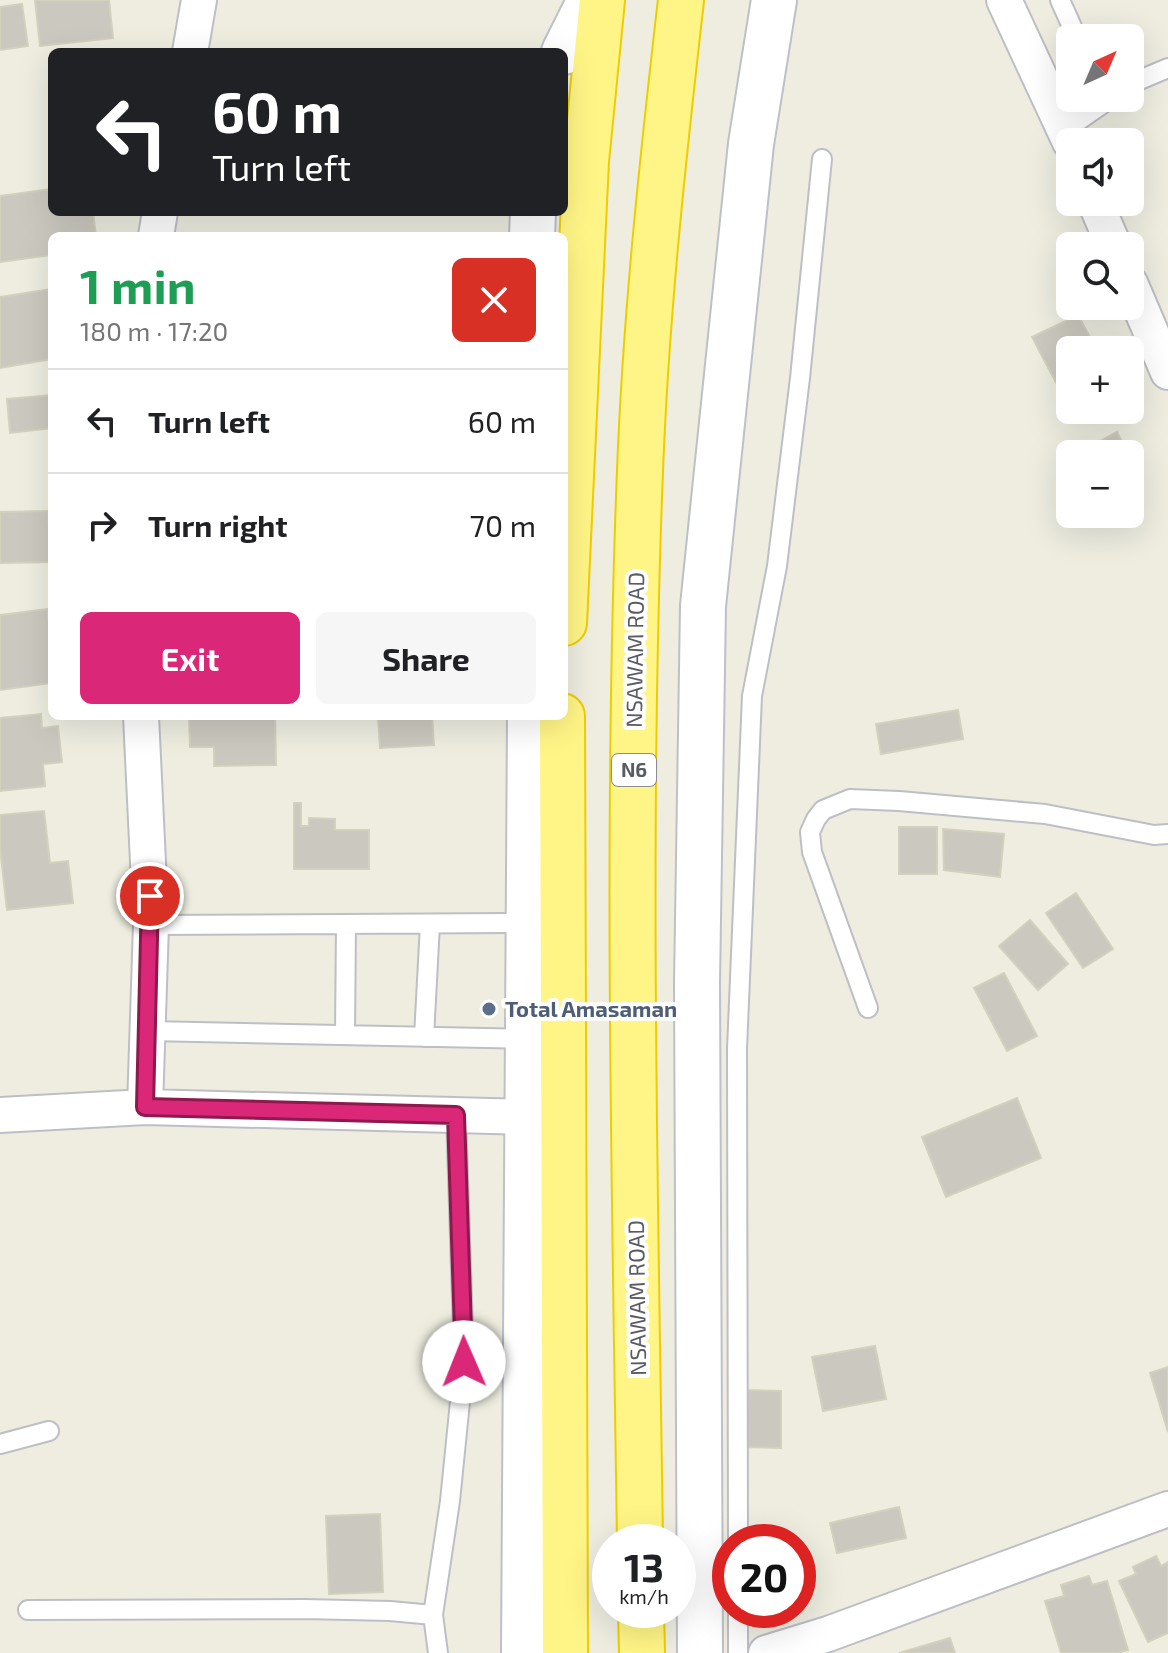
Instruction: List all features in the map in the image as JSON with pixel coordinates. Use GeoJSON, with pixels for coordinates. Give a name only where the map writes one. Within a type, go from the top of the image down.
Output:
{"type":"FeatureCollection","features":[{"type":"Feature","properties":{"kind":"highway"},"geometry":{"type":"LineString","coordinates":[[568,539],[586,161],[602,0]]}},
{"type":"Feature","properties":{"kind":"highway","name":"NSAWAM ROAD"},"geometry":{"type":"LineString","coordinates":[[640,1524],[633,711],[636,590],[654,232],[681,0]]}},
{"type":"Feature","properties":{"kind":"highway"},"geometry":{"type":"LineString","coordinates":[[562,720],[565,1653]]}},
{"type":"Feature","properties":{"kind":"highway"},"geometry":{"type":"LineString","coordinates":[[641,1628],[642,1653]]}},
{"type":"Feature","properties":{"kind":"main road"},"geometry":{"type":"LineString","coordinates":[[566,48],[590,0]]}},
{"type":"Feature","properties":{"kind":"main road"},"geometry":{"type":"LineString","coordinates":[[700,1653],[697,983],[703,606],[751,144],[774,0]]}},
{"type":"Feature","properties":{"kind":"main road"},"geometry":{"type":"LineString","coordinates":[[524,1653],[530,720]]}},
{"type":"Feature","properties":{"kind":"street"},"geometry":{"type":"LineString","coordinates":[[191,48],[199,0]]}},
{"type":"Feature","properties":{"kind":"street"},"geometry":{"type":"LineString","coordinates":[[1004,0],[1063,128]]}},
{"type":"Feature","properties":{"kind":"street"},"geometry":{"type":"LineString","coordinates":[[1144,316],[1168,372]]}},
{"type":"Feature","properties":{"kind":"street"},"geometry":{"type":"LineString","coordinates":[[141,720],[151,925],[145,1107]]}},
{"type":"Feature","properties":{"kind":"street"},"geometry":{"type":"LineString","coordinates":[[0,1115],[145,1107],[529,1117]]}},
{"type":"Feature","properties":{"kind":"street"},"geometry":{"type":"LineString","coordinates":[[766,1653],[828,1634],[1168,1509]]}},
{"type":"Feature","properties":{"kind":"lane"},"geometry":{"type":"LineString","coordinates":[[1060,0],[1071,24]]}},
{"type":"Feature","properties":{"kind":"lane"},"geometry":{"type":"LineString","coordinates":[[1144,78],[1168,68]]}},
{"type":"Feature","properties":{"kind":"lane"},"geometry":{"type":"LineString","coordinates":[[1076,128],[1093,112]]}},
{"type":"Feature","properties":{"kind":"lane"},"geometry":{"type":"LineString","coordinates":[[738,1524],[737,1049],[752,696],[777,566],[822,159]]}},
{"type":"Feature","properties":{"kind":"lane"},"geometry":{"type":"LineString","coordinates":[[868,1008],[812,852],[810,832],[823,810],[850,799],[899,801],[1045,814],[1154,835],[1168,834]]}},
{"type":"Feature","properties":{"kind":"lane"},"geometry":{"type":"LineString","coordinates":[[151,925],[529,923]]}},
{"type":"Feature","properties":{"kind":"lane"},"geometry":{"type":"LineString","coordinates":[[424,1037],[430,924]]}},
{"type":"Feature","properties":{"kind":"lane"},"geometry":{"type":"LineString","coordinates":[[345,1035],[346,925]]}},
{"type":"Feature","properties":{"kind":"lane"},"geometry":{"type":"LineString","coordinates":[[148,1031],[529,1039]]}},
{"type":"Feature","properties":{"kind":"lane"},"geometry":{"type":"LineString","coordinates":[[438,1653],[433,1615],[450,1501],[464,1362],[456,1115]]}},
{"type":"Feature","properties":{"kind":"lane"},"geometry":{"type":"LineString","coordinates":[[0,1444],[49,1431]]}},
{"type":"Feature","properties":{"kind":"lane"},"geometry":{"type":"LineString","coordinates":[[28,1610],[304,1609],[433,1615]]}},
{"type":"Feature","properties":{"kind":"lane"},"geometry":{"type":"LineString","coordinates":[[738,1628],[738,1653]]}},
{"type":"Feature","properties":{"kind":"building"},"geometry":{"type":"Polygon","coordinates":[[[35,0],[109,0],[113,38],[40,46],[35,0]]]}},
{"type":"Feature","properties":{"kind":"building"},"geometry":{"type":"Polygon","coordinates":[[[22,4],[28,46],[0,50],[0,7],[22,4]]]}},
{"type":"Feature","properties":{"kind":"building"},"geometry":{"type":"Polygon","coordinates":[[[48,190],[48,216],[94,216],[96,232],[48,232],[48,256],[0,262],[0,196],[48,190]]]}},
{"type":"Feature","properties":{"kind":"building"},"geometry":{"type":"Polygon","coordinates":[[[48,290],[48,360],[0,368],[0,297],[48,290]]]}},
{"type":"Feature","properties":{"kind":"building"},"geometry":{"type":"Polygon","coordinates":[[[1068,320],[1081,320],[1089,336],[1056,336],[1056,383],[1032,337],[1068,320]]]}},
{"type":"Feature","properties":{"kind":"building"},"geometry":{"type":"Polygon","coordinates":[[[48,395],[48,428],[10,433],[7,399],[48,395]]]}},
{"type":"Feature","properties":{"kind":"building"},"geometry":{"type":"Polygon","coordinates":[[[1117,432],[1121,440],[1102,440],[1117,432]]]}},
{"type":"Feature","properties":{"kind":"building"},"geometry":{"type":"Polygon","coordinates":[[[48,511],[48,562],[0,563],[0,512],[48,511]]]}},
{"type":"Feature","properties":{"kind":"building"},"geometry":{"type":"Polygon","coordinates":[[[47,609],[48,684],[0,690],[0,615],[47,609]]]}},
{"type":"Feature","properties":{"kind":"building"},"geometry":{"type":"Polygon","coordinates":[[[958,710],[963,739],[881,754],[876,724],[958,710]]]}},
{"type":"Feature","properties":{"kind":"building"},"geometry":{"type":"Polygon","coordinates":[[[41,714],[42,728],[58,726],[62,762],[43,764],[45,786],[0,791],[0,718],[41,714]]]}},
{"type":"Feature","properties":{"kind":"building"},"geometry":{"type":"Polygon","coordinates":[[[189,720],[275,720],[276,765],[214,766],[214,747],[190,747],[189,720]]]}},
{"type":"Feature","properties":{"kind":"building"},"geometry":{"type":"Polygon","coordinates":[[[378,720],[432,720],[434,745],[380,748],[378,720]]]}},
{"type":"Feature","properties":{"kind":"building"},"geometry":{"type":"Polygon","coordinates":[[[294,803],[301,803],[301,826],[309,826],[309,818],[335,819],[335,830],[369,830],[369,869],[294,869],[294,803]]]}},
{"type":"Feature","properties":{"kind":"building"},"geometry":{"type":"Polygon","coordinates":[[[44,811],[50,863],[68,861],[73,903],[7,910],[0,848],[0,815],[44,811]]]}},
{"type":"Feature","properties":{"kind":"building"},"geometry":{"type":"Polygon","coordinates":[[[899,827],[937,827],[937,874],[899,874],[899,827]]]}},
{"type":"Feature","properties":{"kind":"building"},"geometry":{"type":"Polygon","coordinates":[[[943,829],[1004,834],[1000,877],[944,870],[943,829]]]}},
{"type":"Feature","properties":{"kind":"building"},"geometry":{"type":"Polygon","coordinates":[[[1076,893],[1113,949],[1083,968],[1046,913],[1076,893]]]}},
{"type":"Feature","properties":{"kind":"building"},"geometry":{"type":"Polygon","coordinates":[[[1030,920],[1068,964],[1038,990],[999,946],[1030,920]]]}},
{"type":"Feature","properties":{"kind":"building"},"geometry":{"type":"Polygon","coordinates":[[[1004,973],[1037,1036],[1007,1051],[974,988],[1004,973]]]}},
{"type":"Feature","properties":{"kind":"building"},"geometry":{"type":"Polygon","coordinates":[[[1017,1098],[1041,1158],[946,1197],[922,1137],[1017,1098]]]}},
{"type":"Feature","properties":{"kind":"building"},"geometry":{"type":"Polygon","coordinates":[[[875,1346],[886,1399],[823,1411],[812,1357],[875,1346]]]}},
{"type":"Feature","properties":{"kind":"building"},"geometry":{"type":"Polygon","coordinates":[[[1168,1367],[1168,1432],[1150,1373],[1168,1367]]]}},
{"type":"Feature","properties":{"kind":"building"},"geometry":{"type":"Polygon","coordinates":[[[742,1390],[781,1391],[781,1448],[742,1447],[742,1390]]]}},
{"type":"Feature","properties":{"kind":"building"},"geometry":{"type":"Polygon","coordinates":[[[899,1507],[906,1538],[837,1553],[830,1523],[899,1507]]]}},
{"type":"Feature","properties":{"kind":"building"},"geometry":{"type":"Polygon","coordinates":[[[380,1514],[383,1592],[329,1594],[326,1516],[380,1514]]]}},
{"type":"Feature","properties":{"kind":"building"},"geometry":{"type":"Polygon","coordinates":[[[1156,1556],[1161,1566],[1168,1562],[1168,1633],[1148,1642],[1119,1581],[1136,1574],[1133,1567],[1156,1556]]]}},
{"type":"Feature","properties":{"kind":"building"},"geometry":{"type":"Polygon","coordinates":[[[1089,1576],[1092,1585],[1107,1581],[1128,1650],[1117,1653],[1061,1653],[1045,1601],[1064,1596],[1061,1585],[1089,1576]]]}},
{"type":"Feature","properties":{"kind":"building"},"geometry":{"type":"Polygon","coordinates":[[[950,1638],[955,1653],[899,1653],[950,1638]]]}},
{"type":"Feature","properties":{"kind":"place","name":"Total Amasaman"},"geometry":{"type":"Point","coordinates":[489,1009]}},
{"type":"Feature","properties":{"kind":"route"},"geometry":{"type":"LineString","coordinates":[[150,896],[145,1107],[456,1115],[464,1362]]}}]}
